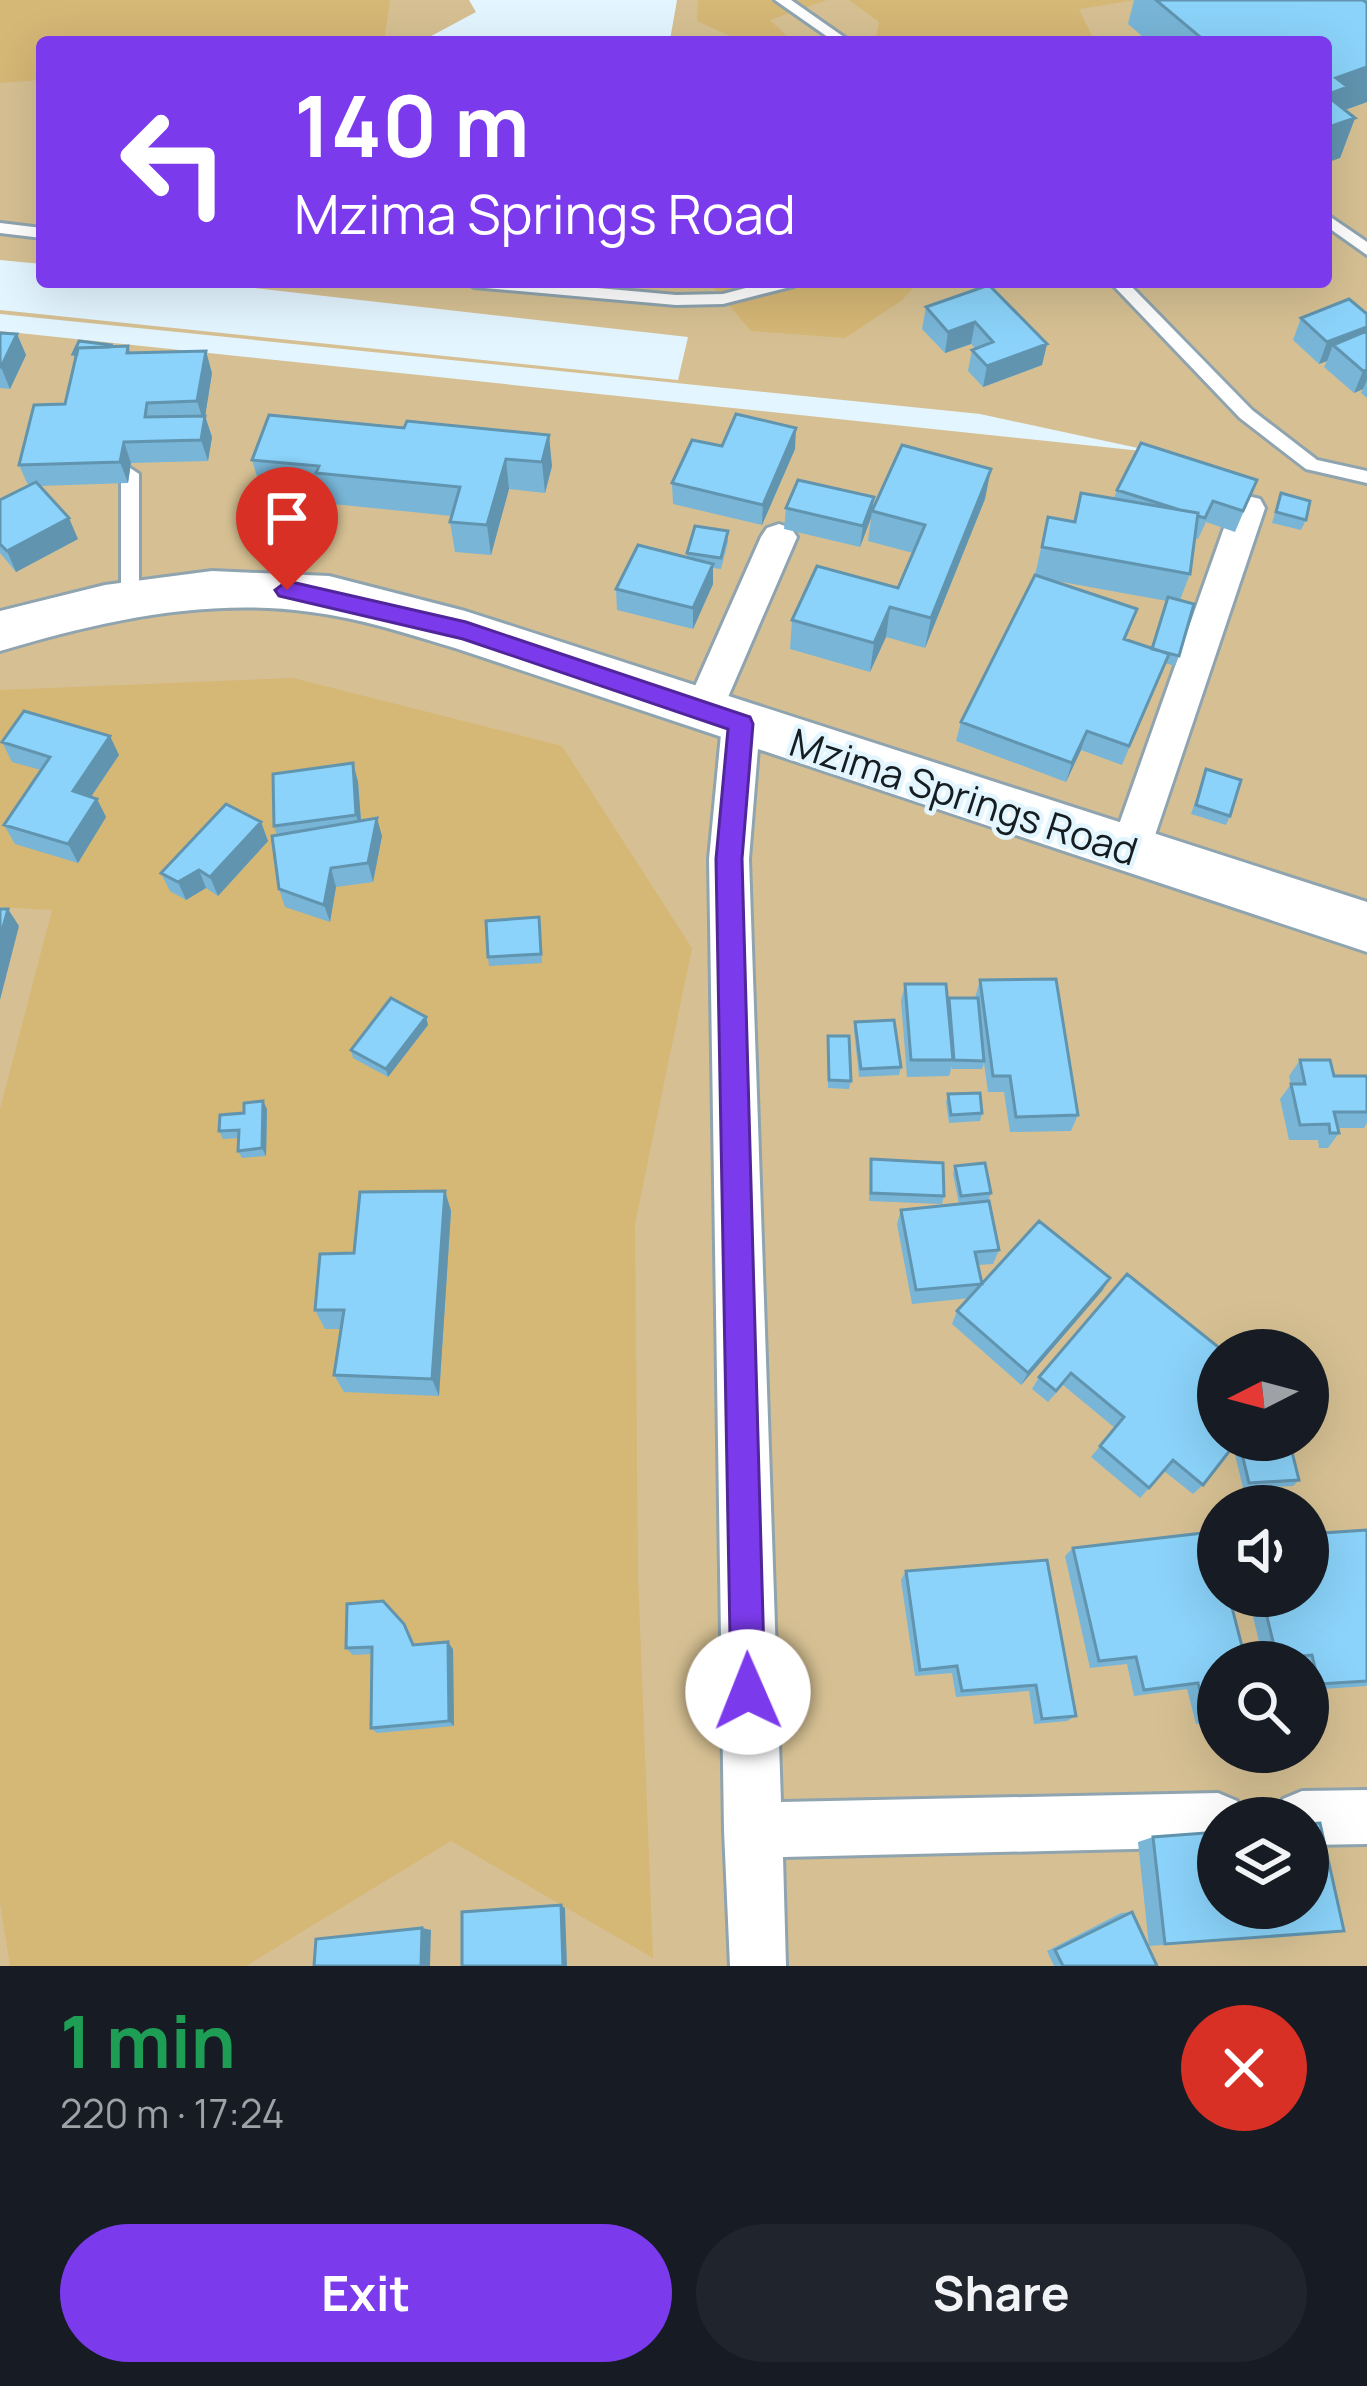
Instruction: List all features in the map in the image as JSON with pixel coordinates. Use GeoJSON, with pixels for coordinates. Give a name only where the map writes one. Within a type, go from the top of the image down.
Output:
{"type":"FeatureCollection","features":[{"type":"Feature","properties":{"kind":"street"},"geometry":{"type":"LineString","coordinates":[[1130,850],[1248,508]]}},
{"type":"Feature","properties":{"kind":"street"},"geometry":{"type":"LineString","coordinates":[[758,1966],[722,717],[779,537]]}},
{"type":"Feature","properties":{"kind":"street","name":"Mzima Springs Road"},"geometry":{"type":"LineString","coordinates":[[0,631],[89,605],[182,592],[287,590],[368,605],[466,631],[1367,927]]}},
{"type":"Feature","properties":{"kind":"street"},"geometry":{"type":"LineString","coordinates":[[1329,1817],[1367,1816]]}},
{"type":"Feature","properties":{"kind":"street"},"geometry":{"type":"LineString","coordinates":[[752,1830],[1197,1820]]}},
{"type":"Feature","properties":{"kind":"lane"},"geometry":{"type":"LineString","coordinates":[[782,0],[835,36]]}},
{"type":"Feature","properties":{"kind":"lane"},"geometry":{"type":"LineString","coordinates":[[1332,224],[1367,250]]}},
{"type":"Feature","properties":{"kind":"lane"},"geometry":{"type":"LineString","coordinates":[[0,228],[36,232]]}},
{"type":"Feature","properties":{"kind":"lane"},"geometry":{"type":"LineString","coordinates":[[541,288],[676,300],[723,299],[765,288]]}},
{"type":"Feature","properties":{"kind":"lane"},"geometry":{"type":"LineString","coordinates":[[1124,288],[1246,414],[1312,465],[1367,477]]}},
{"type":"Feature","properties":{"kind":"lane"},"geometry":{"type":"LineString","coordinates":[[130,474],[130,599]]}},
{"type":"Feature","properties":{"kind":"shaded area"},"geometry":{"type":"Polygon","coordinates":[[[0,0],[469,0],[476,12],[431,36],[36,36],[36,263],[0,260],[0,0]]]}},
{"type":"Feature","properties":{"kind":"shaded area"},"geometry":{"type":"Polygon","coordinates":[[[0,0],[390,0],[385,36],[36,36],[36,80],[0,83],[0,0]]]}},
{"type":"Feature","properties":{"kind":"shaded area"},"geometry":{"type":"Polygon","coordinates":[[[677,0],[1367,0],[1367,1966],[0,1966],[0,331],[1161,453],[980,414],[0,314],[0,310],[678,380],[688,337],[253,288],[1332,288],[1332,36],[671,36],[677,0]]]}},
{"type":"Feature","properties":{"kind":"shaded area"},"geometry":{"type":"Polygon","coordinates":[[[698,0],[827,0],[770,20],[787,36],[730,36],[697,21],[698,0]]]}},
{"type":"Feature","properties":{"kind":"shaded area"},"geometry":{"type":"Polygon","coordinates":[[[849,0],[1136,0],[1079,9],[1092,36],[876,36],[879,22],[849,0]]]}},
{"type":"Feature","properties":{"kind":"shaded area"},"geometry":{"type":"Polygon","coordinates":[[[714,288],[913,288],[845,338],[751,331],[714,288]]]}},
{"type":"Feature","properties":{"kind":"shaded area"},"geometry":{"type":"Polygon","coordinates":[[[293,678],[562,746],[692,948],[635,1224],[638,1576],[653,1958],[451,1841],[246,1966],[10,1966],[0,1903],[0,1109],[52,910],[0,907],[0,690],[293,678]]]}},
{"type":"Feature","properties":{"kind":"building"},"geometry":{"type":"Polygon","coordinates":[[[1156,0],[1367,3],[1367,67],[1336,78],[1348,87],[1332,93],[1332,36],[1199,36],[1156,0]]]}},
{"type":"Feature","properties":{"kind":"building"},"geometry":{"type":"Polygon","coordinates":[[[1332,100],[1355,118],[1332,126],[1332,100]]]}},
{"type":"Feature","properties":{"kind":"building"},"geometry":{"type":"Polygon","coordinates":[[[992,288],[1047,344],[987,366],[972,350],[993,342],[975,322],[948,332],[926,307],[992,288]]]}},
{"type":"Feature","properties":{"kind":"building"},"geometry":{"type":"Polygon","coordinates":[[[1349,299],[1367,314],[1367,327],[1327,342],[1301,318],[1349,299]]]}},
{"type":"Feature","properties":{"kind":"building"},"geometry":{"type":"Polygon","coordinates":[[[1367,331],[1367,369],[1363,371],[1333,345],[1367,331]]]}},
{"type":"Feature","properties":{"kind":"building"},"geometry":{"type":"Polygon","coordinates":[[[0,333],[17,334],[1,367],[0,367],[0,333]]]}},
{"type":"Feature","properties":{"kind":"building"},"geometry":{"type":"Polygon","coordinates":[[[79,341],[111,345],[78,348],[73,354],[79,341]]]}},
{"type":"Feature","properties":{"kind":"building"},"geometry":{"type":"Polygon","coordinates":[[[128,346],[127,353],[206,351],[197,401],[147,403],[145,417],[205,416],[201,440],[124,442],[120,462],[19,465],[34,405],[65,404],[78,348],[128,346]]]}},
{"type":"Feature","properties":{"kind":"building"},"geometry":{"type":"Polygon","coordinates":[[[736,414],[796,428],[763,505],[672,483],[692,440],[722,446],[736,414]]]}},
{"type":"Feature","properties":{"kind":"building"},"geometry":{"type":"Polygon","coordinates":[[[269,415],[404,428],[407,421],[549,435],[542,462],[506,459],[487,525],[450,522],[460,487],[316,473],[319,466],[252,460],[269,415]]]}},
{"type":"Feature","properties":{"kind":"building"},"geometry":{"type":"Polygon","coordinates":[[[1141,443],[1257,480],[1243,511],[1213,501],[1205,518],[1117,490],[1141,443]]]}},
{"type":"Feature","properties":{"kind":"building"},"geometry":{"type":"Polygon","coordinates":[[[902,445],[991,469],[931,618],[890,607],[874,643],[792,620],[817,566],[898,588],[925,525],[872,511],[902,445]]]}},
{"type":"Feature","properties":{"kind":"building"},"geometry":{"type":"Polygon","coordinates":[[[798,480],[874,497],[863,526],[786,508],[798,480]]]}},
{"type":"Feature","properties":{"kind":"building"},"geometry":{"type":"Polygon","coordinates":[[[36,482],[69,518],[7,551],[0,544],[0,500],[36,482]]]}},
{"type":"Feature","properties":{"kind":"building"},"geometry":{"type":"Polygon","coordinates":[[[1081,493],[1198,513],[1190,574],[1042,547],[1048,517],[1075,522],[1081,493]]]}},
{"type":"Feature","properties":{"kind":"building"},"geometry":{"type":"Polygon","coordinates":[[[1281,493],[1310,501],[1306,520],[1276,512],[1281,493]]]}},
{"type":"Feature","properties":{"kind":"building"},"geometry":{"type":"Polygon","coordinates":[[[695,526],[728,531],[721,558],[687,553],[695,526]]]}},
{"type":"Feature","properties":{"kind":"building"},"geometry":{"type":"Polygon","coordinates":[[[638,545],[713,564],[693,608],[616,589],[638,545]]]}},
{"type":"Feature","properties":{"kind":"building"},"geometry":{"type":"Polygon","coordinates":[[[1035,575],[1137,609],[1124,639],[1169,654],[1129,746],[1087,731],[1072,763],[961,722],[1035,575]]]}},
{"type":"Feature","properties":{"kind":"building"},"geometry":{"type":"Polygon","coordinates":[[[1168,597],[1194,604],[1179,656],[1152,649],[1168,597]]]}},
{"type":"Feature","properties":{"kind":"building"},"geometry":{"type":"Polygon","coordinates":[[[24,711],[110,736],[73,791],[97,799],[68,844],[4,825],[50,757],[2,742],[24,711]]]}},
{"type":"Feature","properties":{"kind":"building"},"geometry":{"type":"Polygon","coordinates":[[[353,763],[356,815],[274,826],[273,774],[353,763]]]}},
{"type":"Feature","properties":{"kind":"building"},"geometry":{"type":"Polygon","coordinates":[[[1206,769],[1241,780],[1230,816],[1196,805],[1206,769]]]}},
{"type":"Feature","properties":{"kind":"building"},"geometry":{"type":"Polygon","coordinates":[[[226,804],[261,822],[210,877],[199,870],[178,882],[161,873],[226,804]]]}},
{"type":"Feature","properties":{"kind":"building"},"geometry":{"type":"Polygon","coordinates":[[[377,818],[368,863],[331,868],[324,905],[279,889],[272,836],[377,818]]]}},
{"type":"Feature","properties":{"kind":"building"},"geometry":{"type":"Polygon","coordinates":[[[0,909],[8,909],[0,938],[0,909]]]}},
{"type":"Feature","properties":{"kind":"building"},"geometry":{"type":"Polygon","coordinates":[[[539,917],[541,954],[488,957],[486,921],[539,917]]]}},
{"type":"Feature","properties":{"kind":"building"},"geometry":{"type":"Polygon","coordinates":[[[1056,979],[1078,1115],[1016,1117],[1010,1076],[993,1076],[980,980],[1056,979]]]}},
{"type":"Feature","properties":{"kind":"building"},"geometry":{"type":"Polygon","coordinates":[[[905,984],[946,984],[953,1060],[911,1060],[905,984]]]}},
{"type":"Feature","properties":{"kind":"building"},"geometry":{"type":"Polygon","coordinates":[[[391,998],[426,1017],[386,1069],[351,1050],[391,998]]]}},
{"type":"Feature","properties":{"kind":"building"},"geometry":{"type":"Polygon","coordinates":[[[949,998],[978,998],[984,1061],[954,1060],[949,998]]]}},
{"type":"Feature","properties":{"kind":"building"},"geometry":{"type":"Polygon","coordinates":[[[894,1020],[901,1067],[861,1069],[855,1022],[894,1020]]]}},
{"type":"Feature","properties":{"kind":"building"},"geometry":{"type":"Polygon","coordinates":[[[828,1036],[849,1036],[851,1081],[829,1080],[828,1036]]]}},
{"type":"Feature","properties":{"kind":"building"},"geometry":{"type":"Polygon","coordinates":[[[1300,1060],[1330,1060],[1334,1076],[1367,1076],[1367,1112],[1334,1112],[1339,1133],[1330,1133],[1329,1124],[1300,1125],[1291,1084],[1305,1084],[1300,1060]]]}},
{"type":"Feature","properties":{"kind":"building"},"geometry":{"type":"Polygon","coordinates":[[[980,1093],[982,1113],[951,1115],[948,1094],[980,1093]]]}},
{"type":"Feature","properties":{"kind":"building"},"geometry":{"type":"Polygon","coordinates":[[[263,1101],[262,1148],[238,1151],[239,1130],[219,1131],[220,1115],[244,1113],[244,1103],[263,1101]]]}},
{"type":"Feature","properties":{"kind":"building"},"geometry":{"type":"Polygon","coordinates":[[[871,1159],[943,1163],[944,1196],[871,1193],[871,1159]]]}},
{"type":"Feature","properties":{"kind":"building"},"geometry":{"type":"Polygon","coordinates":[[[985,1163],[991,1193],[961,1196],[955,1166],[985,1163]]]}},
{"type":"Feature","properties":{"kind":"building"},"geometry":{"type":"Polygon","coordinates":[[[445,1191],[432,1379],[334,1375],[344,1310],[315,1310],[320,1254],[354,1253],[360,1192],[445,1191]]]}},
{"type":"Feature","properties":{"kind":"building"},"geometry":{"type":"Polygon","coordinates":[[[989,1201],[999,1250],[975,1252],[982,1284],[916,1290],[901,1210],[989,1201]]]}},
{"type":"Feature","properties":{"kind":"building"},"geometry":{"type":"Polygon","coordinates":[[[1039,1221],[1110,1278],[1028,1373],[957,1311],[1039,1221]]]}},
{"type":"Feature","properties":{"kind":"building"},"geometry":{"type":"Polygon","coordinates":[[[1127,1274],[1197,1330],[1197,1461],[1222,1461],[1203,1485],[1173,1460],[1149,1488],[1100,1446],[1124,1417],[1071,1373],[1056,1391],[1039,1377],[1127,1274]]]}},
{"type":"Feature","properties":{"kind":"building"},"geometry":{"type":"Polygon","coordinates":[[[1244,1461],[1294,1461],[1299,1480],[1249,1483],[1244,1461]]]}},
{"type":"Feature","properties":{"kind":"building"},"geometry":{"type":"Polygon","coordinates":[[[1367,1530],[1367,1681],[1329,1683],[1329,1641],[1273,1641],[1267,1617],[1329,1617],[1329,1533],[1367,1530]]]}},
{"type":"Feature","properties":{"kind":"building"},"geometry":{"type":"Polygon","coordinates":[[[1197,1534],[1197,1617],[1234,1617],[1241,1641],[1197,1641],[1197,1683],[1144,1690],[1136,1657],[1099,1661],[1073,1548],[1197,1534]]]}},
{"type":"Feature","properties":{"kind":"building"},"geometry":{"type":"Polygon","coordinates":[[[1047,1560],[1076,1716],[1042,1719],[1036,1685],[962,1691],[957,1666],[920,1670],[906,1571],[1047,1560]]]}},
{"type":"Feature","properties":{"kind":"building"},"geometry":{"type":"Polygon","coordinates":[[[383,1601],[404,1624],[413,1645],[448,1642],[449,1721],[371,1728],[372,1647],[346,1648],[347,1604],[383,1601]]]}},
{"type":"Feature","properties":{"kind":"building"},"geometry":{"type":"Polygon","coordinates":[[[1197,1834],[1197,1929],[1329,1929],[1329,1864],[1344,1931],[1165,1944],[1153,1837],[1197,1834]]]}},
{"type":"Feature","properties":{"kind":"building"},"geometry":{"type":"Polygon","coordinates":[[[561,1905],[563,1966],[462,1966],[462,1912],[561,1905]]]}},
{"type":"Feature","properties":{"kind":"building"},"geometry":{"type":"Polygon","coordinates":[[[1132,1912],[1157,1966],[1063,1966],[1055,1950],[1132,1912]]]}},
{"type":"Feature","properties":{"kind":"building"},"geometry":{"type":"Polygon","coordinates":[[[422,1928],[421,1966],[314,1966],[316,1939],[422,1928]]]}},
{"type":"Feature","properties":{"kind":"route"},"geometry":{"type":"LineString","coordinates":[[287,590],[466,631],[741,724],[729,859],[748,1692]]}}]}
